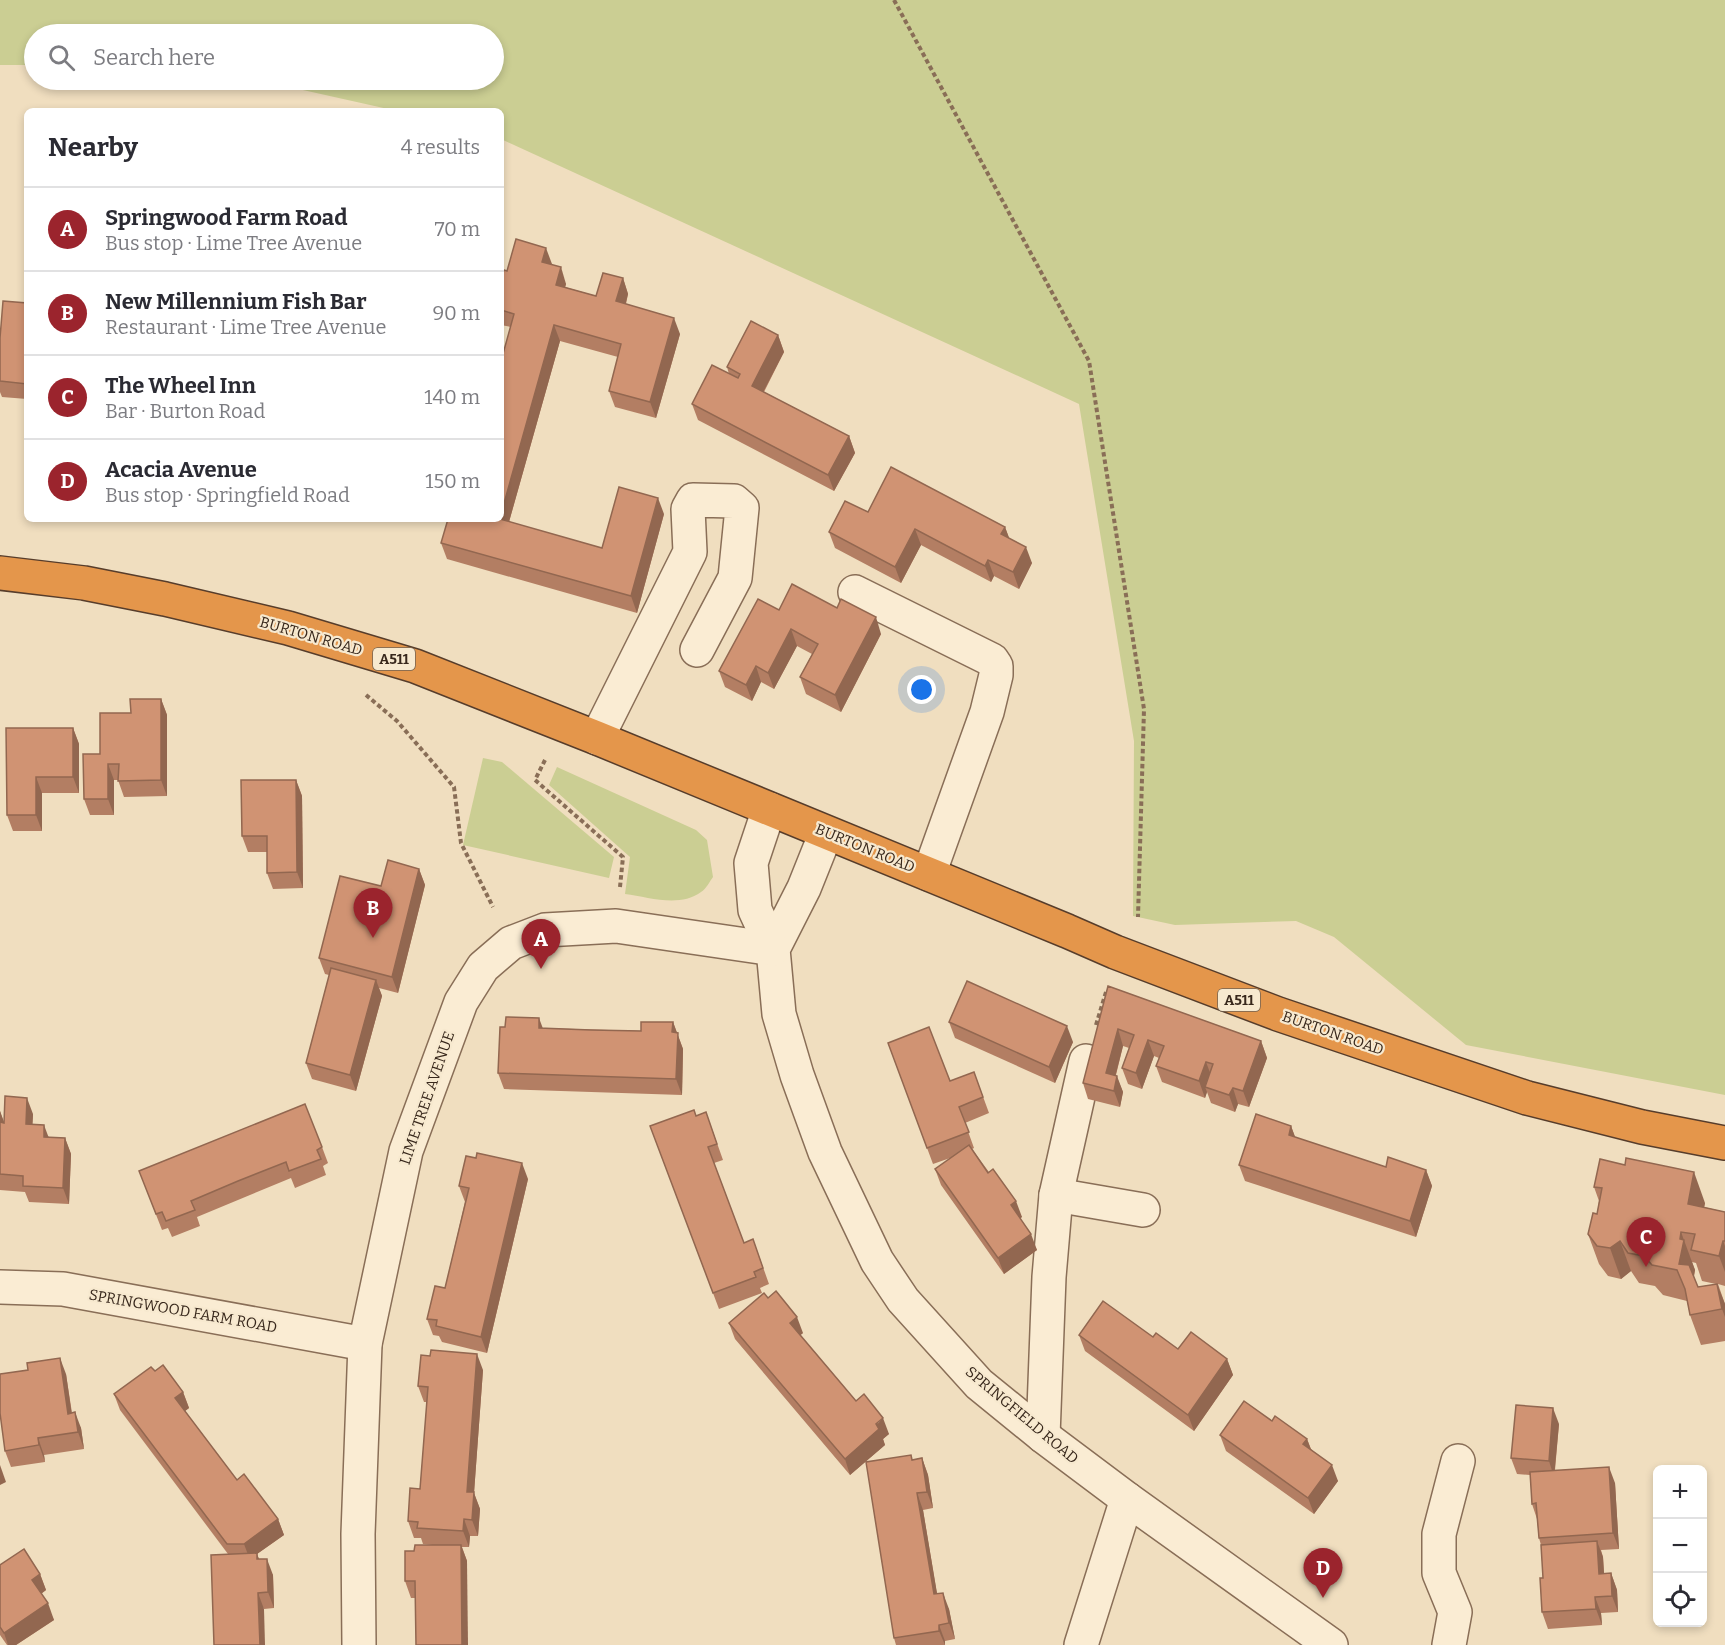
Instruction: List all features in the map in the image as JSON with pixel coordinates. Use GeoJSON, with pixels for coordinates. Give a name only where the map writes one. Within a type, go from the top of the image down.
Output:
{"type":"FeatureCollection","features":[{"type":"Feature","properties":{"kind":"highway","name":"BURTON ROAD"},"geometry":{"type":"LineString","coordinates":[[0,573],[84,583],[165,599],[288,627],[415,666],[597,738],[1115,952],[1301,1022],[1527,1098],[1642,1127],[1725,1143]]}},
{"type":"Feature","properties":{"kind":"street"},"geometry":{"type":"LineString","coordinates":[[597,738],[690,552],[688,509],[693,500],[734,501],[742,508],[735,578],[697,650]]}},
{"type":"Feature","properties":{"kind":"street"},"geometry":{"type":"LineString","coordinates":[[855,592],[992,660],[996,666],[987,712],[929,874]]}},
{"type":"Feature","properties":{"kind":"street"},"geometry":{"type":"LineString","coordinates":[[769,809],[751,864],[755,910],[773,949]]}},
{"type":"Feature","properties":{"kind":"street"},"geometry":{"type":"LineString","coordinates":[[773,949],[804,888],[826,833]]}},
{"type":"Feature","properties":{"kind":"street","name":"LIME TREE AVENUE"},"geometry":{"type":"LineString","coordinates":[[359,1645],[358,1534],[365,1344],[410,1140],[461,1002],[483,967],[511,943],[545,930],[616,926],[773,949]]}},
{"type":"Feature","properties":{"kind":"street","name":"SPRINGFIELD ROAD"},"geometry":{"type":"LineString","coordinates":[[773,949],[779,1014],[797,1075],[825,1152],[877,1261],[903,1300],[979,1384],[1043,1436],[1331,1645]]}},
{"type":"Feature","properties":{"kind":"street"},"geometry":{"type":"LineString","coordinates":[[1043,1436],[1049,1277],[1056,1195],[1086,1060]]}},
{"type":"Feature","properties":{"kind":"street"},"geometry":{"type":"LineString","coordinates":[[1056,1195],[1143,1210]]}},
{"type":"Feature","properties":{"kind":"street","name":"SPRINGWOOD FARM ROAD"},"geometry":{"type":"LineString","coordinates":[[0,1287],[63,1289],[365,1344]]}},
{"type":"Feature","properties":{"kind":"street"},"geometry":{"type":"LineString","coordinates":[[1449,1645],[1455,1612],[1439,1573],[1439,1534],[1458,1461]]}},
{"type":"Feature","properties":{"kind":"street"},"geometry":{"type":"LineString","coordinates":[[1081,1645],[1127,1499]]}},
{"type":"Feature","properties":{"kind":"path"},"geometry":{"type":"LineString","coordinates":[[894,0],[1089,361],[1144,709],[1137,928]]}},
{"type":"Feature","properties":{"kind":"path"},"geometry":{"type":"LineString","coordinates":[[351,647],[351,682],[397,721],[454,787],[461,843],[511,943]]}},
{"type":"Feature","properties":{"kind":"path"},"geometry":{"type":"LineString","coordinates":[[562,724],[535,780],[623,857],[616,926]]}},
{"type":"Feature","properties":{"kind":"path"},"geometry":{"type":"LineString","coordinates":[[1086,1060],[1108,985]]}},
{"type":"Feature","properties":{"kind":"green space"},"geometry":{"type":"Polygon","coordinates":[[[0,0],[1725,0],[1725,1095],[1466,1045],[1334,937],[1296,921],[1175,925],[1133,916],[1134,741],[1079,404],[504,140],[504,108],[384,108],[303,90],[504,90],[504,24],[24,24],[24,65],[0,65],[0,0]]]}},
{"type":"Feature","properties":{"kind":"green space"},"geometry":{"type":"Polygon","coordinates":[[[483,758],[502,762],[614,857],[609,878],[463,845],[483,758]]]}},
{"type":"Feature","properties":{"kind":"green space"},"geometry":{"type":"Polygon","coordinates":[[[557,767],[696,830],[707,840],[713,877],[706,887],[692,897],[674,900],[625,894],[630,857],[549,785],[557,767]]]}},
{"type":"Feature","properties":{"kind":"building"},"geometry":{"type":"Polygon","coordinates":[[[516,239],[546,248],[542,262],[561,267],[556,285],[596,296],[603,273],[623,278],[616,301],[674,318],[650,402],[609,391],[621,344],[554,325],[504,503],[504,350],[514,314],[504,311],[504,270],[507,271],[516,239]]]}},
{"type":"Feature","properties":{"kind":"building"},"geometry":{"type":"Polygon","coordinates":[[[3,301],[24,303],[24,384],[0,381],[3,301]]]}},
{"type":"Feature","properties":{"kind":"building"},"geometry":{"type":"Polygon","coordinates":[[[751,321],[778,335],[752,386],[849,436],[828,475],[692,404],[712,365],[738,378],[740,374],[727,367],[751,321]]]}},
{"type":"Feature","properties":{"kind":"building"},"geometry":{"type":"Polygon","coordinates":[[[891,467],[1005,527],[1001,534],[1026,547],[1013,572],[988,560],[985,566],[915,529],[895,567],[829,532],[845,501],[868,512],[891,467]]]}},
{"type":"Feature","properties":{"kind":"building"},"geometry":{"type":"Polygon","coordinates":[[[619,487],[658,498],[631,596],[441,543],[447,522],[504,522],[504,520],[602,548],[619,487]]]}},
{"type":"Feature","properties":{"kind":"building"},"geometry":{"type":"Polygon","coordinates":[[[792,584],[837,608],[841,599],[876,617],[835,695],[800,677],[818,644],[791,629],[768,673],[756,666],[746,685],[719,671],[758,599],[779,610],[792,584]]]}},
{"type":"Feature","properties":{"kind":"building"},"geometry":{"type":"Polygon","coordinates":[[[130,699],[161,699],[161,780],[118,781],[119,764],[108,764],[108,799],[84,799],[83,754],[100,754],[100,713],[131,713],[130,699]]]}},
{"type":"Feature","properties":{"kind":"building"},"geometry":{"type":"Polygon","coordinates":[[[6,728],[73,728],[73,777],[36,777],[36,815],[7,815],[6,728]]]}},
{"type":"Feature","properties":{"kind":"building"},"geometry":{"type":"Polygon","coordinates":[[[241,780],[296,780],[297,872],[267,873],[267,836],[242,836],[241,780]]]}},
{"type":"Feature","properties":{"kind":"building"},"geometry":{"type":"Polygon","coordinates":[[[388,860],[419,869],[392,977],[319,958],[340,876],[381,886],[388,860]]]}},
{"type":"Feature","properties":{"kind":"building"},"geometry":{"type":"Polygon","coordinates":[[[331,968],[376,980],[350,1075],[306,1063],[331,968]]]}},
{"type":"Feature","properties":{"kind":"building"},"geometry":{"type":"Polygon","coordinates":[[[967,981],[1067,1026],[1049,1067],[949,1022],[967,981]]]}},
{"type":"Feature","properties":{"kind":"building"},"geometry":{"type":"Polygon","coordinates":[[[1108,986],[1261,1041],[1243,1091],[1233,1088],[1229,1095],[1205,1087],[1213,1064],[1206,1062],[1199,1081],[1156,1066],[1164,1046],[1148,1040],[1136,1073],[1122,1068],[1134,1035],[1118,1029],[1106,1073],[1117,1076],[1114,1091],[1083,1083],[1108,986]]]}},
{"type":"Feature","properties":{"kind":"building"},"geometry":{"type":"Polygon","coordinates":[[[506,1017],[539,1018],[539,1028],[591,1030],[641,1031],[641,1022],[673,1022],[672,1032],[678,1033],[676,1079],[498,1073],[500,1027],[505,1027],[506,1017]]]}},
{"type":"Feature","properties":{"kind":"building"},"geometry":{"type":"Polygon","coordinates":[[[929,1027],[950,1081],[974,1072],[983,1097],[959,1107],[969,1132],[927,1148],[888,1043],[929,1027]]]}},
{"type":"Feature","properties":{"kind":"building"},"geometry":{"type":"Polygon","coordinates":[[[5,1096],[27,1098],[26,1124],[44,1125],[44,1137],[65,1138],[63,1188],[23,1186],[23,1176],[0,1174],[0,1122],[4,1123],[5,1096]]]}},
{"type":"Feature","properties":{"kind":"building"},"geometry":{"type":"Polygon","coordinates":[[[305,1104],[322,1147],[317,1150],[321,1159],[289,1171],[286,1162],[238,1181],[191,1201],[195,1210],[166,1221],[162,1212],[156,1214],[139,1171],[305,1104]]]}},
{"type":"Feature","properties":{"kind":"building"},"geometry":{"type":"Polygon","coordinates":[[[694,1110],[696,1116],[706,1112],[717,1144],[708,1147],[744,1243],[753,1239],[763,1268],[754,1272],[756,1277],[713,1293],[650,1126],[694,1110]]]}},
{"type":"Feature","properties":{"kind":"building"},"geometry":{"type":"Polygon","coordinates":[[[1256,1114],[1291,1126],[1289,1135],[1386,1167],[1388,1157],[1426,1170],[1410,1221],[1239,1165],[1256,1114]]]}},
{"type":"Feature","properties":{"kind":"building"},"geometry":{"type":"Polygon","coordinates":[[[969,1145],[988,1173],[993,1169],[1016,1201],[1011,1205],[1031,1234],[998,1258],[935,1169],[969,1145]]]}},
{"type":"Feature","properties":{"kind":"building"},"geometry":{"type":"Polygon","coordinates":[[[477,1153],[522,1163],[481,1337],[436,1326],[437,1320],[427,1319],[435,1286],[445,1288],[469,1188],[459,1186],[466,1156],[476,1158],[477,1153]]]}},
{"type":"Feature","properties":{"kind":"building"},"geometry":{"type":"Polygon","coordinates":[[[1626,1158],[1694,1172],[1688,1204],[1725,1212],[1725,1241],[1723,1241],[1719,1256],[1691,1250],[1695,1234],[1681,1232],[1680,1239],[1684,1240],[1679,1264],[1689,1265],[1698,1287],[1717,1284],[1722,1309],[1690,1315],[1685,1289],[1677,1270],[1652,1265],[1644,1256],[1628,1253],[1620,1241],[1610,1248],[1597,1246],[1588,1234],[1593,1213],[1597,1214],[1602,1188],[1594,1187],[1600,1159],[1625,1165],[1626,1158]]]}},
{"type":"Feature","properties":{"kind":"building"},"geometry":{"type":"Polygon","coordinates":[[[776,1291],[797,1317],[790,1323],[856,1401],[864,1394],[883,1418],[876,1424],[879,1429],[845,1459],[729,1323],[764,1293],[768,1298],[776,1291]]]}},
{"type":"Feature","properties":{"kind":"building"},"geometry":{"type":"Polygon","coordinates":[[[1103,1301],[1153,1337],[1156,1333],[1178,1349],[1191,1332],[1227,1359],[1188,1415],[1079,1335],[1103,1301]]]}},
{"type":"Feature","properties":{"kind":"building"},"geometry":{"type":"Polygon","coordinates":[[[431,1350],[477,1354],[467,1492],[474,1492],[472,1520],[464,1519],[463,1531],[417,1528],[418,1522],[408,1521],[410,1488],[420,1489],[428,1387],[418,1386],[421,1355],[430,1356],[431,1350]]]}},
{"type":"Feature","properties":{"kind":"building"},"geometry":{"type":"Polygon","coordinates":[[[60,1358],[68,1414],[75,1412],[78,1432],[38,1438],[39,1445],[5,1451],[0,1413],[0,1374],[28,1370],[27,1363],[60,1358]]]}},
{"type":"Feature","properties":{"kind":"building"},"geometry":{"type":"Polygon","coordinates":[[[163,1365],[183,1392],[175,1398],[237,1480],[244,1474],[278,1519],[244,1544],[227,1544],[114,1394],[151,1367],[155,1371],[163,1365]]]}},
{"type":"Feature","properties":{"kind":"building"},"geometry":{"type":"Polygon","coordinates":[[[1244,1401],[1272,1421],[1275,1416],[1307,1439],[1303,1444],[1332,1465],[1308,1498],[1220,1435],[1244,1401]]]}},
{"type":"Feature","properties":{"kind":"building"},"geometry":{"type":"Polygon","coordinates":[[[1516,1405],[1553,1408],[1549,1461],[1511,1458],[1516,1405]]]}},
{"type":"Feature","properties":{"kind":"building"},"geometry":{"type":"Polygon","coordinates":[[[911,1455],[912,1460],[922,1458],[927,1492],[917,1493],[934,1594],[943,1593],[949,1623],[939,1625],[939,1631],[894,1638],[866,1462],[911,1455]]]}},
{"type":"Feature","properties":{"kind":"building"},"geometry":{"type":"Polygon","coordinates":[[[1609,1467],[1613,1533],[1539,1538],[1536,1503],[1532,1504],[1530,1472],[1609,1467]]]}},
{"type":"Feature","properties":{"kind":"building"},"geometry":{"type":"Polygon","coordinates":[[[1597,1541],[1599,1574],[1611,1573],[1612,1596],[1595,1597],[1596,1609],[1542,1612],[1541,1545],[1597,1541]]]}},
{"type":"Feature","properties":{"kind":"building"},"geometry":{"type":"Polygon","coordinates":[[[415,1545],[461,1545],[462,1645],[416,1645],[415,1581],[405,1581],[405,1551],[414,1551],[415,1545]]]}},
{"type":"Feature","properties":{"kind":"building"},"geometry":{"type":"Polygon","coordinates":[[[24,1549],[40,1574],[32,1580],[48,1603],[4,1633],[0,1627],[0,1565],[24,1549]]]}},
{"type":"Feature","properties":{"kind":"building"},"geometry":{"type":"Polygon","coordinates":[[[257,1553],[257,1559],[267,1559],[268,1592],[258,1593],[260,1645],[214,1645],[211,1555],[257,1553]]]}},
{"type":"Feature","properties":{"kind":"place","name":"New Millennium Fish Bar"},"geometry":{"type":"Point","coordinates":[373,938]}},
{"type":"Feature","properties":{"kind":"place","name":"Springwood Farm Road"},"geometry":{"type":"Point","coordinates":[541,969]}},
{"type":"Feature","properties":{"kind":"place","name":"The Wheel Inn"},"geometry":{"type":"Point","coordinates":[1646,1267]}},
{"type":"Feature","properties":{"kind":"place","name":"Acacia Avenue"},"geometry":{"type":"Point","coordinates":[1323,1598]}}]}
